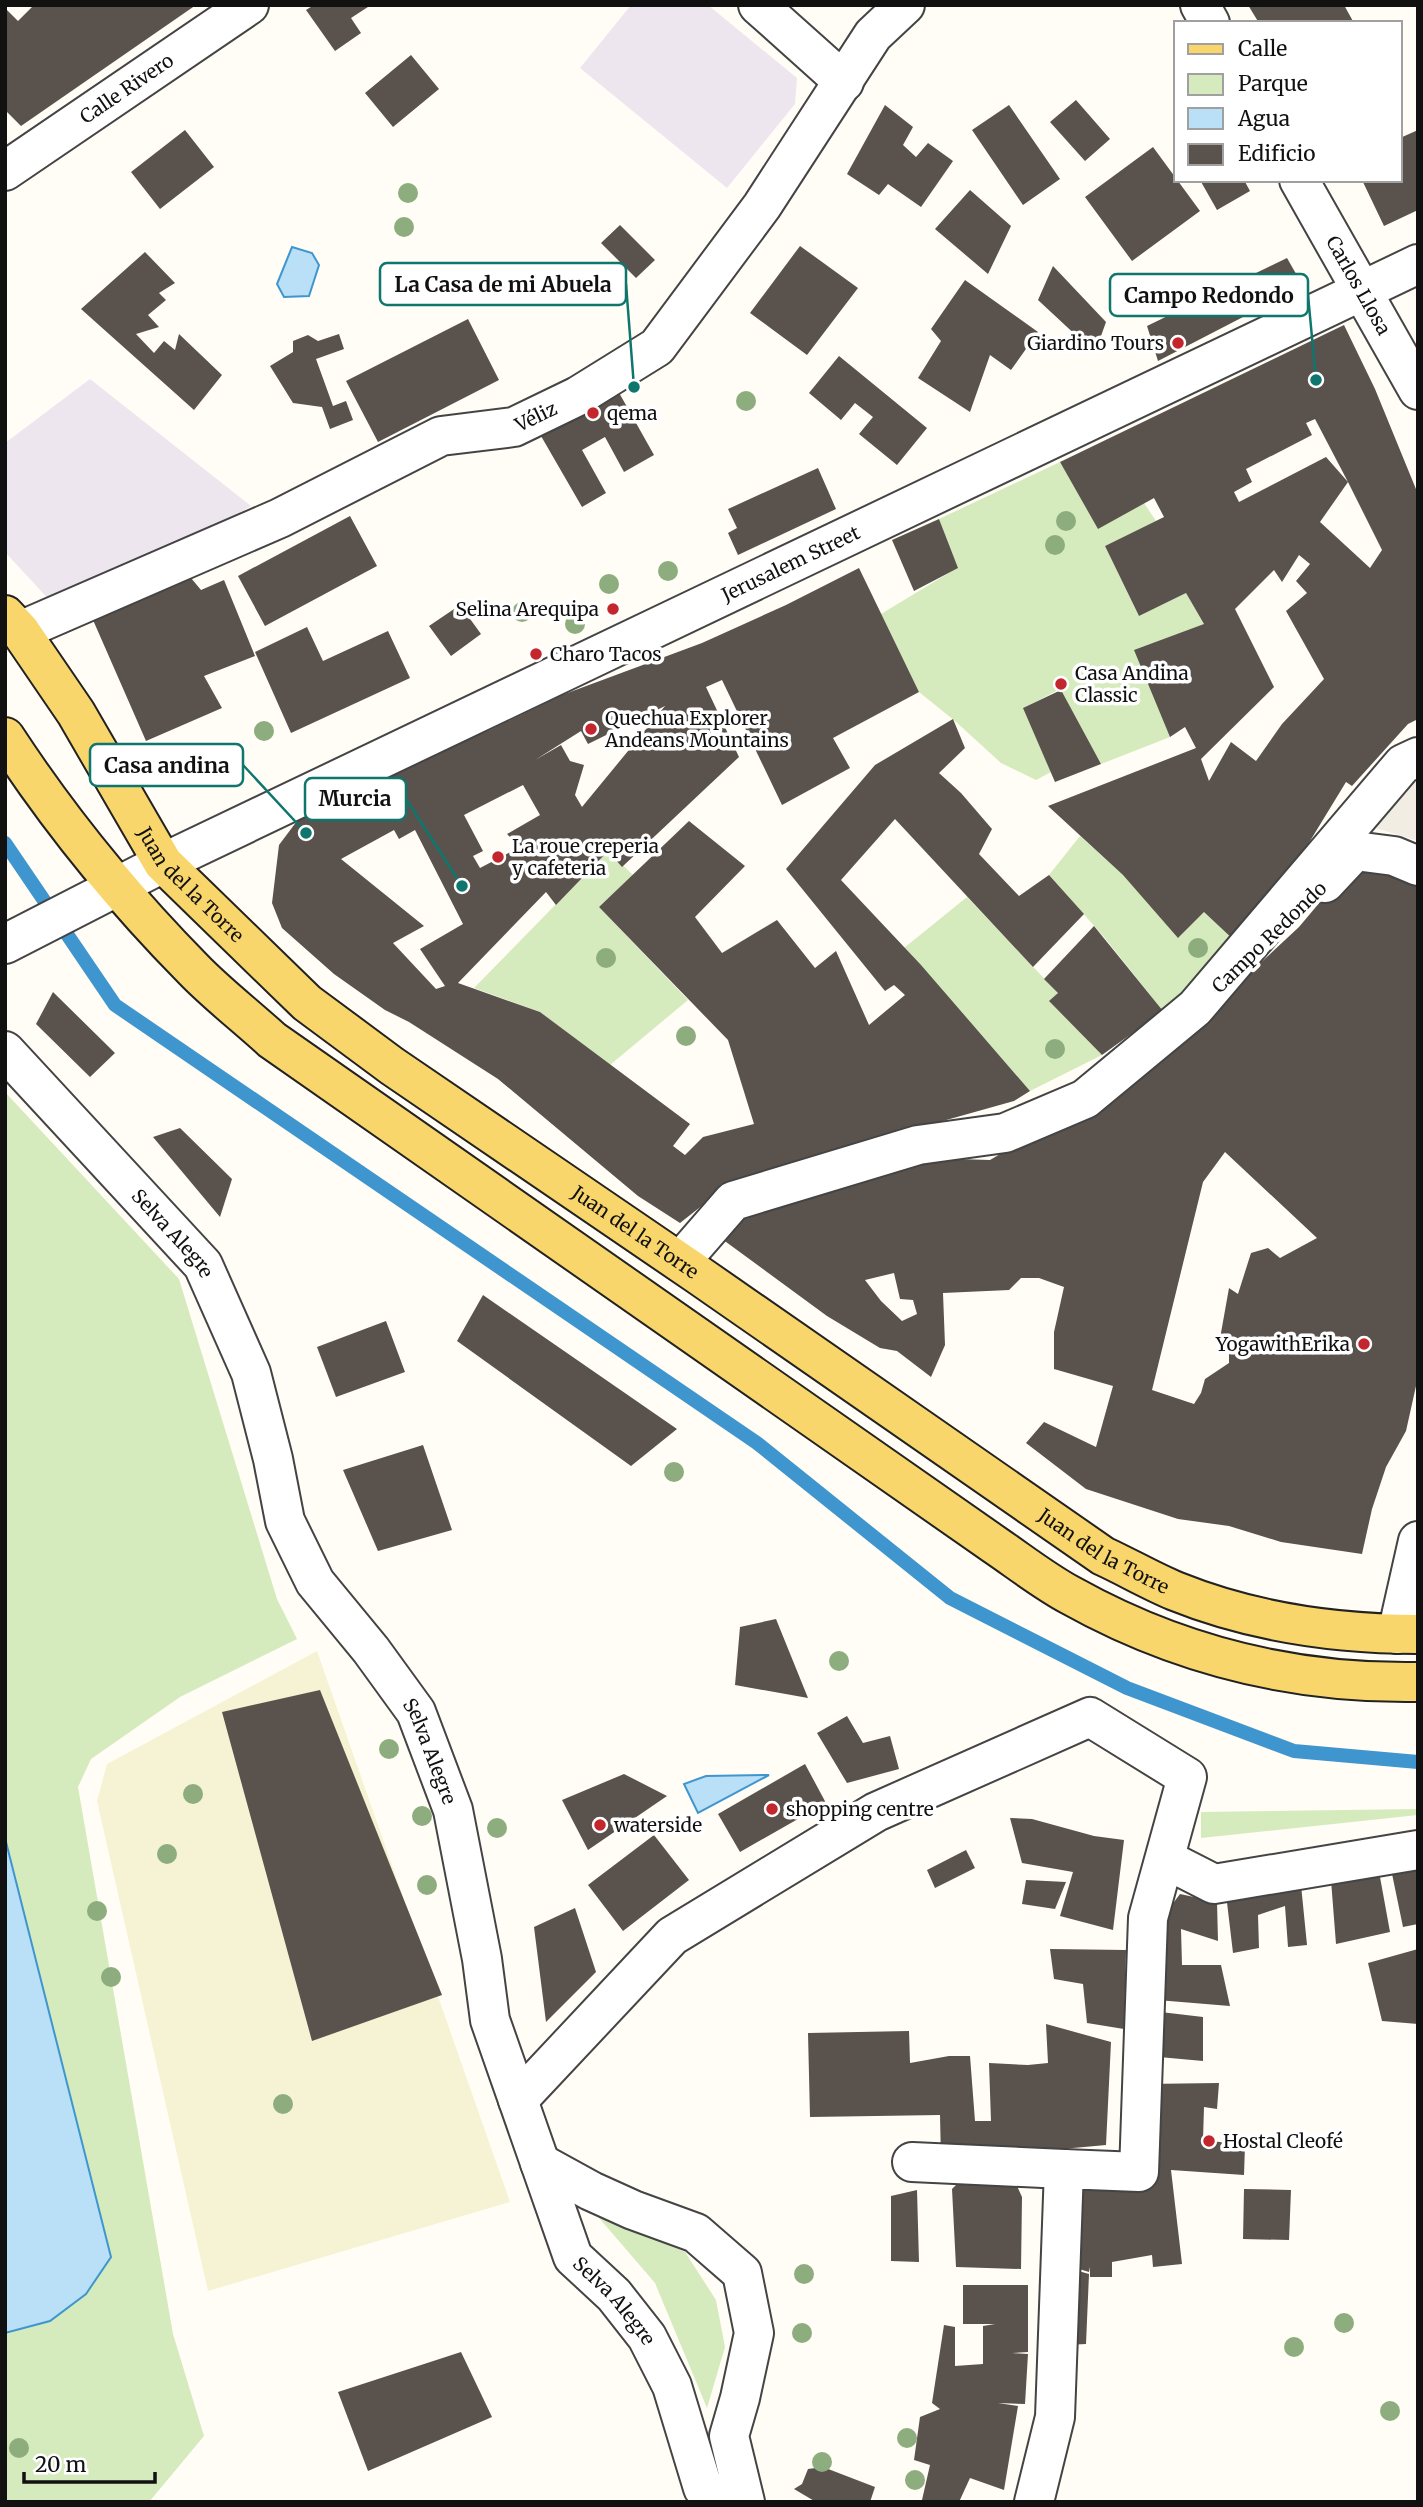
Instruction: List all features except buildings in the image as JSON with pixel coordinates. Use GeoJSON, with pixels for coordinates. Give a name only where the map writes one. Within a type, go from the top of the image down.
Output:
{"type":"FeatureCollection","features":[{"type":"Feature","properties":{"kind":"main road","name":"Juan del la Torre"},"geometry":{"type":"LineString","coordinates":[[13,623],[76,713],[163,863],[307,1003],[392,1066],[1103,1556],[1175,1591],[1250,1615],[1319,1629],[1407,1634]]}},
{"type":"Feature","properties":{"kind":"main road"},"geometry":{"type":"LineString","coordinates":[[5,737],[79,843],[116,888],[194,971],[272,1040],[1069,1595],[1148,1634],[1228,1661],[1302,1676],[1418,1682]]}},
{"type":"Feature","properties":{"kind":"street","name":"Calle Rivero"},"geometry":{"type":"LineString","coordinates":[[6,169],[249,5]]}},
{"type":"Feature","properties":{"kind":"street"},"geometry":{"type":"LineString","coordinates":[[758,5],[844,82]]}},
{"type":"Feature","properties":{"kind":"street","name":"Véliz"},"geometry":{"type":"LineString","coordinates":[[13,623],[280,517],[441,436],[514,427],[578,396],[657,347],[762,206],[873,35],[905,5]]}},
{"type":"Feature","properties":{"kind":"street"},"geometry":{"type":"LineString","coordinates":[[1200,5],[1209,21]]}},
{"type":"Feature","properties":{"kind":"street","name":"Carlos Llosa"},"geometry":{"type":"LineString","coordinates":[[1299,182],[1418,390]]}},
{"type":"Feature","properties":{"kind":"street","name":"Jerusalem Street"},"geometry":{"type":"LineString","coordinates":[[5,944],[163,863],[1418,264]]}},
{"type":"Feature","properties":{"kind":"street"},"geometry":{"type":"LineString","coordinates":[[680,1262],[733,1201],[918,1145],[1005,1133],[1085,1099],[1195,1008],[1403,764],[1418,757]]}},
{"type":"Feature","properties":{"kind":"street","name":"Campo Redondo"},"geometry":{"type":"LineString","coordinates":[[1195,1008],[1281,929],[1355,851],[1394,856],[1418,866]]}},
{"type":"Feature","properties":{"kind":"street","name":"Selva Alegre"},"geometry":{"type":"LineString","coordinates":[[5,1051],[204,1265],[251,1373],[273,1459],[285,1521],[315,1582],[371,1650],[416,1712],[453,1810],[482,1959],[490,2020],[573,2258],[614,2295],[648,2337],[672,2386],[704,2495],[739,2502]]}},
{"type":"Feature","properties":{"kind":"street"},"geometry":{"type":"LineString","coordinates":[[1407,1634],[1418,1541]]}},
{"type":"Feature","properties":{"kind":"street"},"geometry":{"type":"LineString","coordinates":[[518,2099],[672,1936],[876,1812],[1090,1717],[1187,1777],[1148,1918],[1139,2172],[912,2162]]}},
{"type":"Feature","properties":{"kind":"street"},"geometry":{"type":"LineString","coordinates":[[1165,1859],[1214,1884],[1418,1850]]}},
{"type":"Feature","properties":{"kind":"street"},"geometry":{"type":"LineString","coordinates":[[540,2164],[633,2210],[696,2233],[742,2273],[754,2333],[729,2436],[745,2502]]}},
{"type":"Feature","properties":{"kind":"street"},"geometry":{"type":"LineString","coordinates":[[1034,2502],[1055,2417],[1064,2169]]}},
{"type":"Feature","properties":{"kind":"shaded area"},"geometry":{"type":"Polygon","coordinates":[[[631,5],[708,5],[797,78],[795,104],[727,188],[580,68],[631,5]]]}},
{"type":"Feature","properties":{"kind":"shaded area"},"geometry":{"type":"Polygon","coordinates":[[[90,379],[251,506],[201,535],[53,604],[5,552],[5,443],[90,379]]]}},
{"type":"Feature","properties":{"kind":"shaded area"},"geometry":{"type":"Polygon","coordinates":[[[1418,770],[1418,841],[1369,826],[1418,770]]]}},
{"type":"Feature","properties":{"kind":"shaded area"},"geometry":{"type":"Polygon","coordinates":[[[317,1651],[510,2202],[208,2291],[97,1801],[107,1764],[317,1651]]]}},
{"type":"Feature","properties":{"kind":"green space"},"geometry":{"type":"Polygon","coordinates":[[[1060,462],[1098,528],[1144,503],[1156,521],[1105,546],[1139,616],[1186,593],[1204,624],[1170,737],[1101,764],[1058,690],[1024,708],[1051,772],[1036,780],[1001,763],[919,692],[881,614],[957,568],[939,519],[1060,462]]]}},
{"type":"Feature","properties":{"kind":"green space"},"geometry":{"type":"Polygon","coordinates":[[[1080,836],[1123,875],[1179,937],[1204,912],[1236,942],[1163,1011],[1104,937],[1049,875],[1080,836]]]}},
{"type":"Feature","properties":{"kind":"green space"},"geometry":{"type":"Polygon","coordinates":[[[608,851],[633,875],[599,907],[688,1000],[610,1065],[540,1012],[474,988],[608,851]]]}},
{"type":"Feature","properties":{"kind":"green space"},"geometry":{"type":"Polygon","coordinates":[[[967,897],[1058,993],[1050,1002],[1102,1055],[1030,1091],[904,948],[967,897]]]}},
{"type":"Feature","properties":{"kind":"green space"},"geometry":{"type":"Polygon","coordinates":[[[5,1092],[179,1279],[277,1599],[297,1639],[180,1697],[91,1759],[78,1787],[173,2334],[204,2436],[149,2502],[5,2502],[5,1092]]]}},
{"type":"Feature","properties":{"kind":"green space"},"geometry":{"type":"Polygon","coordinates":[[[1418,1809],[1418,1815],[1201,1838],[1201,1812],[1418,1809]]]}},
{"type":"Feature","properties":{"kind":"green space"},"geometry":{"type":"Polygon","coordinates":[[[594,2212],[685,2252],[716,2300],[725,2347],[707,2408],[655,2283],[594,2212]]]}},
{"type":"Feature","properties":{"kind":"water"},"geometry":{"type":"Polygon","coordinates":[[[292,247],[312,253],[319,265],[309,296],[284,297],[277,284],[292,247]]]}},
{"type":"Feature","properties":{"kind":"water"},"geometry":{"type":"Polygon","coordinates":[[[769,1775],[698,1813],[684,1784],[706,1776],[769,1775]]]}},
{"type":"Feature","properties":{"kind":"water"},"geometry":{"type":"Polygon","coordinates":[[[5,1838],[111,2257],[86,2294],[50,2321],[5,2333],[5,1838]]]}},
{"type":"Feature","properties":{"kind":"waterway"},"geometry":{"type":"LineString","coordinates":[[5,843],[115,1005],[757,1443],[950,1598],[1127,1688],[1294,1751],[1418,1762]]}},
{"type":"Feature","properties":{"kind":"place","name":"Giardino Tours"},"geometry":{"type":"Point","coordinates":[1178,343]}},
{"type":"Feature","properties":{"kind":"place","name":"Campo Redondo"},"geometry":{"type":"Point","coordinates":[1316,380]}},
{"type":"Feature","properties":{"kind":"place","name":"La Casa de mi Abuela"},"geometry":{"type":"Point","coordinates":[634,387]}},
{"type":"Feature","properties":{"kind":"place","name":"qema"},"geometry":{"type":"Point","coordinates":[593,413]}},
{"type":"Feature","properties":{"kind":"place","name":"Selina Arequipa"},"geometry":{"type":"Point","coordinates":[613,609]}},
{"type":"Feature","properties":{"kind":"place","name":"Charo Tacos"},"geometry":{"type":"Point","coordinates":[536,654]}},
{"type":"Feature","properties":{"kind":"place","name":"Casa Andina Classic"},"geometry":{"type":"Point","coordinates":[1061,684]}},
{"type":"Feature","properties":{"kind":"place","name":"Quechua Explorer Andeans Mountains"},"geometry":{"type":"Point","coordinates":[591,729]}},
{"type":"Feature","properties":{"kind":"place","name":"Casa andina"},"geometry":{"type":"Point","coordinates":[306,833]}},
{"type":"Feature","properties":{"kind":"place","name":"La roue creperia y cafeteria"},"geometry":{"type":"Point","coordinates":[498,857]}},
{"type":"Feature","properties":{"kind":"place","name":"Murcia"},"geometry":{"type":"Point","coordinates":[462,886]}},
{"type":"Feature","properties":{"kind":"place","name":"YogawithErika"},"geometry":{"type":"Point","coordinates":[1364,1344]}},
{"type":"Feature","properties":{"kind":"place","name":"shopping centre"},"geometry":{"type":"Point","coordinates":[772,1809]}},
{"type":"Feature","properties":{"kind":"place","name":"waterside"},"geometry":{"type":"Point","coordinates":[600,1825]}},
{"type":"Feature","properties":{"kind":"place","name":"Hostal Cleofé"},"geometry":{"type":"Point","coordinates":[1209,2141]}}]}
